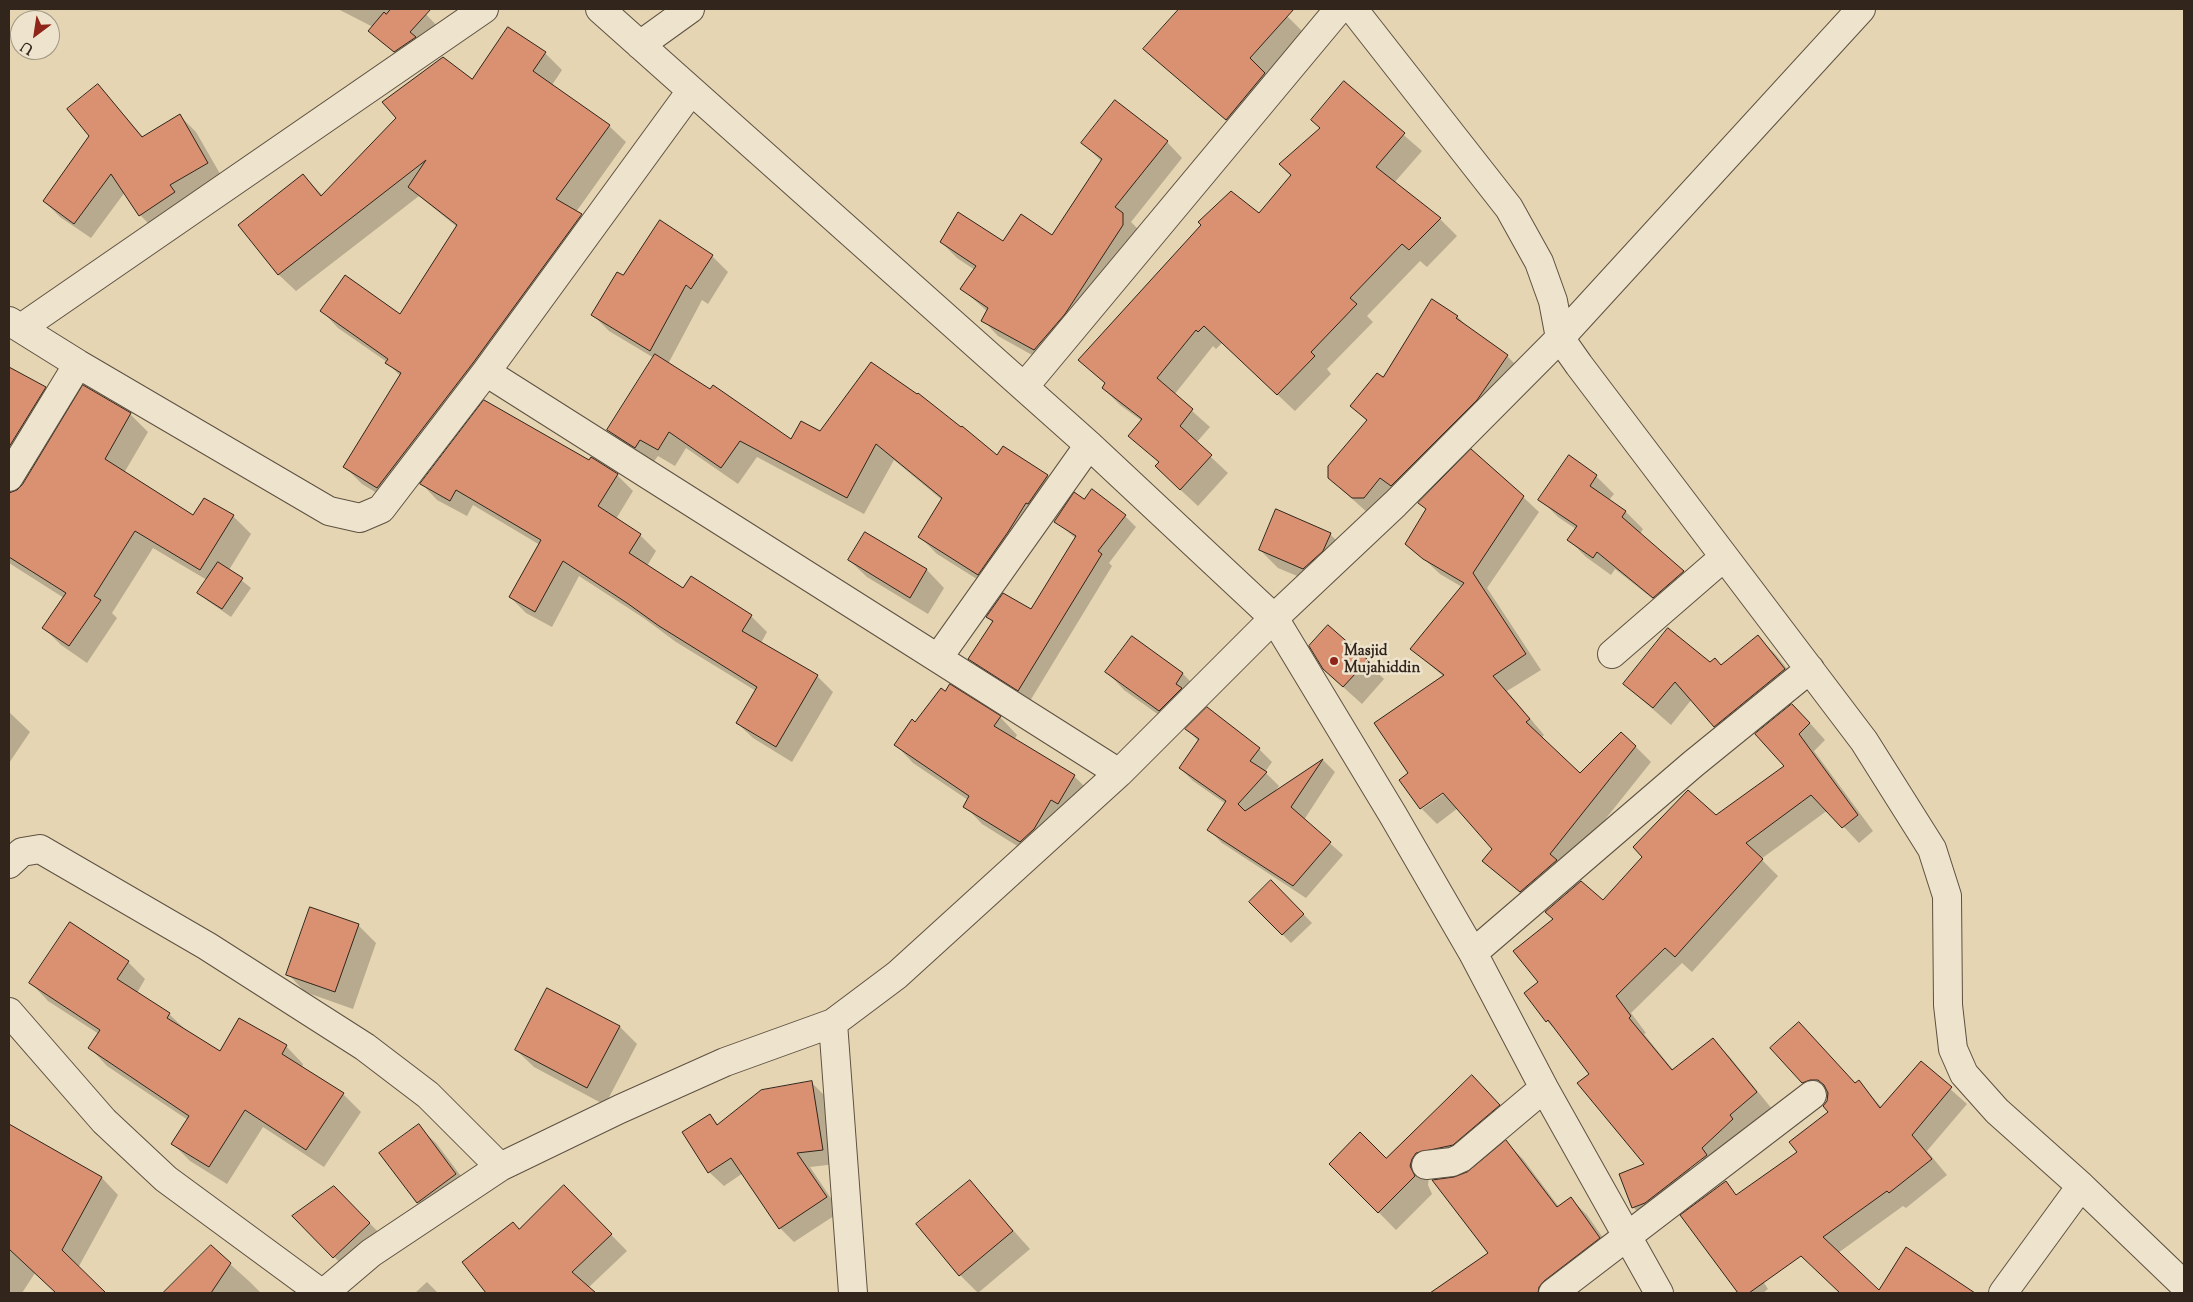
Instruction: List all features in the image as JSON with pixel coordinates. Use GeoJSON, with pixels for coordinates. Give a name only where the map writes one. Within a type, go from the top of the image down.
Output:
{"type":"FeatureCollection","features":[{"type":"Feature","properties":{"kind":"street"},"geometry":{"type":"LineString","coordinates":[[484,9],[15,324],[78,364],[329,511],[360,518],[381,509],[486,372],[692,91]]}},
{"type":"Feature","properties":{"kind":"street"},"geometry":{"type":"LineString","coordinates":[[600,9],[1024,387],[1274,618],[1393,815],[1473,954],[1544,1088],[1659,1293]]}},
{"type":"Feature","properties":{"kind":"street"},"geometry":{"type":"LineString","coordinates":[[640,45],[690,9]]}},
{"type":"Feature","properties":{"kind":"street"},"geometry":{"type":"LineString","coordinates":[[1024,387],[1339,9]]}},
{"type":"Feature","properties":{"kind":"street"},"geometry":{"type":"LineString","coordinates":[[1352,9],[1509,208],[1539,262],[1553,301],[1560,338],[1864,741],[1932,849],[1947,896],[1948,1005],[1953,1049],[1964,1074],[1997,1111],[2081,1186],[2184,1285]]}},
{"type":"Feature","properties":{"kind":"street"},"geometry":{"type":"LineString","coordinates":[[9,1012],[104,1121],[166,1179],[322,1293],[372,1253],[500,1167],[620,1109],[725,1062],[832,1023],[897,974],[1119,773],[1274,618],[1395,504],[1560,338],[1862,9]]}},
{"type":"Feature","properties":{"kind":"street"},"geometry":{"type":"LineString","coordinates":[[9,477],[78,364]]}},
{"type":"Feature","properties":{"kind":"street"},"geometry":{"type":"LineString","coordinates":[[486,372],[1119,773]]}},
{"type":"Feature","properties":{"kind":"street"},"geometry":{"type":"LineString","coordinates":[[938,658],[1088,445]]}},
{"type":"Feature","properties":{"kind":"street"},"geometry":{"type":"LineString","coordinates":[[1612,654],[1724,557]]}},
{"type":"Feature","properties":{"kind":"street"},"geometry":{"type":"LineString","coordinates":[[1473,954],[1692,764],[1810,669]]}},
{"type":"Feature","properties":{"kind":"street"},"geometry":{"type":"LineString","coordinates":[[9,864],[22,852],[40,849],[207,946],[365,1047],[428,1095],[500,1167]]}},
{"type":"Feature","properties":{"kind":"street"},"geometry":{"type":"LineString","coordinates":[[832,1023],[853,1293]]}},
{"type":"Feature","properties":{"kind":"street"},"geometry":{"type":"LineString","coordinates":[[1426,1165],[1452,1162],[1461,1158],[1544,1088]]}},
{"type":"Feature","properties":{"kind":"street"},"geometry":{"type":"LineString","coordinates":[[1553,1293],[1812,1095]]}},
{"type":"Feature","properties":{"kind":"street"},"geometry":{"type":"LineString","coordinates":[[2003,1293],[2081,1186]]}},
{"type":"Feature","properties":{"kind":"building"},"geometry":{"type":"Polygon","coordinates":[[[391,9],[431,9],[410,32],[416,37],[394,52],[368,31],[384,12],[386,14],[391,9]]]}},
{"type":"Feature","properties":{"kind":"building"},"geometry":{"type":"Polygon","coordinates":[[[1179,9],[1294,9],[1250,58],[1265,73],[1226,120],[1143,49],[1179,9]]]}},
{"type":"Feature","properties":{"kind":"building"},"geometry":{"type":"Polygon","coordinates":[[[508,27],[546,52],[533,71],[610,125],[556,199],[582,214],[473,363],[377,488],[343,467],[401,373],[385,363],[388,359],[320,311],[345,275],[400,314],[457,225],[408,187],[426,160],[278,275],[238,225],[303,174],[321,196],[396,118],[382,102],[443,57],[472,79],[508,27]]]}},
{"type":"Feature","properties":{"kind":"building"},"geometry":{"type":"Polygon","coordinates":[[[1344,81],[1405,133],[1376,167],[1441,218],[1409,250],[1402,244],[1350,298],[1357,304],[1311,352],[1315,356],[1277,395],[1204,326],[1198,332],[1196,330],[1157,378],[1193,409],[1180,426],[1212,455],[1180,490],[1155,466],[1159,462],[1128,436],[1142,419],[1102,388],[1105,383],[1078,360],[1201,225],[1198,222],[1231,191],[1259,213],[1291,175],[1279,164],[1320,128],[1311,120],[1344,81]]]}},
{"type":"Feature","properties":{"kind":"building"},"geometry":{"type":"Polygon","coordinates":[[[98,84],[142,137],[180,114],[208,163],[170,185],[175,192],[139,216],[111,174],[74,224],[43,201],[89,136],[67,109],[98,84]]]}},
{"type":"Feature","properties":{"kind":"building"},"geometry":{"type":"Polygon","coordinates":[[[1115,100],[1168,141],[1115,207],[1123,213],[1123,225],[1065,314],[1034,350],[981,321],[988,308],[960,289],[976,266],[940,242],[958,212],[1003,241],[1021,214],[1052,235],[1102,159],[1081,143],[1115,100]]]}},
{"type":"Feature","properties":{"kind":"building"},"geometry":{"type":"Polygon","coordinates":[[[660,220],[713,255],[691,289],[686,285],[650,351],[591,315],[617,272],[623,275],[660,220]]]}},
{"type":"Feature","properties":{"kind":"building"},"geometry":{"type":"Polygon","coordinates":[[[1432,299],[1458,316],[1456,318],[1508,355],[1477,400],[1391,486],[1380,478],[1364,498],[1352,498],[1328,478],[1328,466],[1367,420],[1350,406],[1377,373],[1383,377],[1432,299]]]}},
{"type":"Feature","properties":{"kind":"building"},"geometry":{"type":"Polygon","coordinates":[[[655,354],[710,389],[713,385],[791,439],[801,421],[820,431],[871,362],[918,393],[997,455],[1003,446],[1048,475],[1028,504],[1026,503],[978,575],[918,537],[942,498],[876,444],[847,498],[740,441],[721,468],[669,432],[658,450],[640,440],[635,448],[607,430],[655,354]]]}},
{"type":"Feature","properties":{"kind":"building"},"geometry":{"type":"Polygon","coordinates":[[[9,367],[46,387],[9,447],[9,367]]]}},
{"type":"Feature","properties":{"kind":"building"},"geometry":{"type":"Polygon","coordinates":[[[83,385],[131,413],[105,459],[193,515],[204,498],[234,515],[200,570],[135,531],[94,596],[101,600],[69,646],[42,628],[66,593],[9,557],[9,493],[17,490],[22,485],[83,385]]]}},
{"type":"Feature","properties":{"kind":"building"},"geometry":{"type":"Polygon","coordinates":[[[484,400],[589,460],[591,457],[618,474],[598,506],[641,534],[629,553],[683,588],[691,576],[752,615],[742,631],[818,675],[776,747],[736,723],[757,687],[659,626],[563,561],[535,612],[509,597],[541,540],[456,490],[450,501],[420,484],[484,400]]]}},
{"type":"Feature","properties":{"kind":"building"},"geometry":{"type":"Polygon","coordinates":[[[1471,449],[1524,496],[1473,573],[1526,654],[1493,676],[1530,719],[1526,722],[1580,773],[1621,732],[1636,746],[1550,854],[1557,860],[1520,892],[1482,861],[1492,849],[1443,793],[1420,809],[1399,780],[1408,773],[1374,723],[1444,675],[1410,649],[1464,583],[1423,559],[1405,544],[1426,509],[1418,503],[1471,449]]]}},
{"type":"Feature","properties":{"kind":"building"},"geometry":{"type":"Polygon","coordinates":[[[1569,455],[1597,475],[1590,486],[1626,511],[1622,517],[1684,571],[1653,598],[1597,552],[1593,558],[1567,540],[1577,526],[1538,500],[1569,455]]]}},
{"type":"Feature","properties":{"kind":"building"},"geometry":{"type":"Polygon","coordinates":[[[1092,489],[1126,515],[1098,551],[1102,554],[1018,691],[968,659],[993,621],[986,617],[1003,593],[1031,609],[1076,536],[1054,522],[1074,492],[1084,499],[1092,489]]]}},
{"type":"Feature","properties":{"kind":"building"},"geometry":{"type":"Polygon","coordinates":[[[1276,509],[1331,533],[1323,551],[1303,569],[1259,550],[1276,509]]]}},
{"type":"Feature","properties":{"kind":"building"},"geometry":{"type":"Polygon","coordinates":[[[865,532],[927,569],[910,598],[848,560],[865,532]]]}},
{"type":"Feature","properties":{"kind":"building"},"geometry":{"type":"Polygon","coordinates":[[[218,562],[243,578],[222,609],[197,593],[218,562]]]}},
{"type":"Feature","properties":{"kind":"building"},"geometry":{"type":"Polygon","coordinates":[[[1328,625],[1368,660],[1343,687],[1323,669],[1309,646],[1328,625]]]}},
{"type":"Feature","properties":{"kind":"building"},"geometry":{"type":"Polygon","coordinates":[[[1668,628],[1710,662],[1715,658],[1721,665],[1758,635],[1785,669],[1714,727],[1675,682],[1653,708],[1623,684],[1668,628]]]}},
{"type":"Feature","properties":{"kind":"building"},"geometry":{"type":"Polygon","coordinates":[[[1132,636],[1183,673],[1176,684],[1182,688],[1159,711],[1105,672],[1132,636]]]}},
{"type":"Feature","properties":{"kind":"building"},"geometry":{"type":"Polygon","coordinates":[[[950,684],[1001,716],[994,726],[1075,775],[1058,804],[1051,800],[1034,829],[1020,842],[963,807],[969,796],[894,745],[912,719],[915,722],[941,688],[945,691],[950,684]]]}},
{"type":"Feature","properties":{"kind":"building"},"geometry":{"type":"Polygon","coordinates":[[[1792,704],[1810,723],[1799,734],[1858,815],[1842,828],[1811,795],[1746,843],[1763,859],[1675,957],[1665,948],[1616,996],[1631,1016],[1629,1018],[1672,1070],[1713,1038],[1757,1092],[1730,1115],[1733,1119],[1702,1148],[1707,1155],[1645,1203],[1632,1208],[1619,1174],[1644,1164],[1577,1083],[1589,1074],[1548,1020],[1546,1022],[1524,993],[1538,982],[1513,951],[1553,919],[1545,912],[1581,881],[1603,900],[1642,857],[1633,847],[1688,790],[1716,815],[1784,766],[1755,734],[1792,704]]]}},
{"type":"Feature","properties":{"kind":"building"},"geometry":{"type":"Polygon","coordinates":[[[1207,707],[1260,748],[1250,761],[1267,772],[1238,804],[1245,811],[1323,759],[1291,807],[1331,842],[1293,886],[1207,830],[1226,801],[1179,768],[1199,739],[1185,729],[1207,707]]]}},
{"type":"Feature","properties":{"kind":"building"},"geometry":{"type":"Polygon","coordinates":[[[1271,880],[1304,914],[1282,935],[1249,902],[1271,880]]]}},
{"type":"Feature","properties":{"kind":"building"},"geometry":{"type":"Polygon","coordinates":[[[310,907],[359,924],[335,992],[286,975],[310,907]]]}},
{"type":"Feature","properties":{"kind":"building"},"geometry":{"type":"Polygon","coordinates":[[[70,922],[129,961],[117,979],[170,1013],[167,1018],[220,1051],[239,1018],[287,1045],[282,1054],[344,1093],[306,1150],[245,1110],[209,1167],[171,1144],[189,1116],[88,1048],[100,1030],[29,983],[70,922]]]}},
{"type":"Feature","properties":{"kind":"building"},"geometry":{"type":"Polygon","coordinates":[[[547,988],[620,1026],[587,1088],[515,1050],[547,988]]]}},
{"type":"Feature","properties":{"kind":"building"},"geometry":{"type":"Polygon","coordinates":[[[1799,1022],[1855,1083],[1859,1080],[1880,1108],[1921,1061],[1952,1087],[1912,1135],[1932,1159],[1889,1193],[1887,1191],[1823,1237],[1879,1290],[1906,1247],[1975,1293],[1840,1293],[1801,1256],[1749,1293],[1738,1293],[1680,1215],[1726,1181],[1736,1195],[1797,1152],[1789,1142],[1828,1112],[1823,1106],[1827,1101],[1828,1093],[1824,1085],[1818,1080],[1802,1083],[1770,1048],[1799,1022]]]}},
{"type":"Feature","properties":{"kind":"building"},"geometry":{"type":"Polygon","coordinates":[[[1472,1075],[1500,1105],[1453,1145],[1416,1153],[1410,1166],[1415,1176],[1378,1213],[1329,1164],[1360,1132],[1386,1158],[1472,1075]]]}},
{"type":"Feature","properties":{"kind":"building"},"geometry":{"type":"Polygon","coordinates":[[[812,1081],[823,1150],[797,1153],[827,1197],[779,1229],[731,1158],[708,1173],[682,1132],[710,1114],[717,1125],[761,1090],[812,1081]]]}},
{"type":"Feature","properties":{"kind":"building"},"geometry":{"type":"Polygon","coordinates":[[[9,1124],[102,1177],[62,1250],[106,1293],[56,1293],[9,1249],[9,1124]]]}},
{"type":"Feature","properties":{"kind":"building"},"geometry":{"type":"Polygon","coordinates":[[[419,1124],[456,1174],[417,1203],[379,1153],[419,1124]]]}},
{"type":"Feature","properties":{"kind":"building"},"geometry":{"type":"Polygon","coordinates":[[[1506,1140],[1557,1207],[1571,1197],[1600,1238],[1544,1281],[1539,1287],[1538,1293],[1430,1293],[1488,1253],[1432,1180],[1454,1177],[1467,1172],[1506,1140]]]}},
{"type":"Feature","properties":{"kind":"building"},"geometry":{"type":"Polygon","coordinates":[[[970,1180],[1013,1231],[959,1276],[916,1224],[970,1180]]]}},
{"type":"Feature","properties":{"kind":"building"},"geometry":{"type":"Polygon","coordinates":[[[564,1185],[612,1234],[572,1272],[596,1293],[486,1293],[462,1262],[513,1222],[519,1229],[564,1185]]]}},
{"type":"Feature","properties":{"kind":"building"},"geometry":{"type":"Polygon","coordinates":[[[334,1186],[370,1223],[333,1258],[292,1216],[334,1186]]]}},
{"type":"Feature","properties":{"kind":"building"},"geometry":{"type":"Polygon","coordinates":[[[211,1245],[231,1263],[211,1293],[163,1293],[211,1245]]]}},
{"type":"Feature","properties":{"kind":"place","name":"Masjid Mujahiddin"},"geometry":{"type":"Point","coordinates":[1334,661]}}]}
